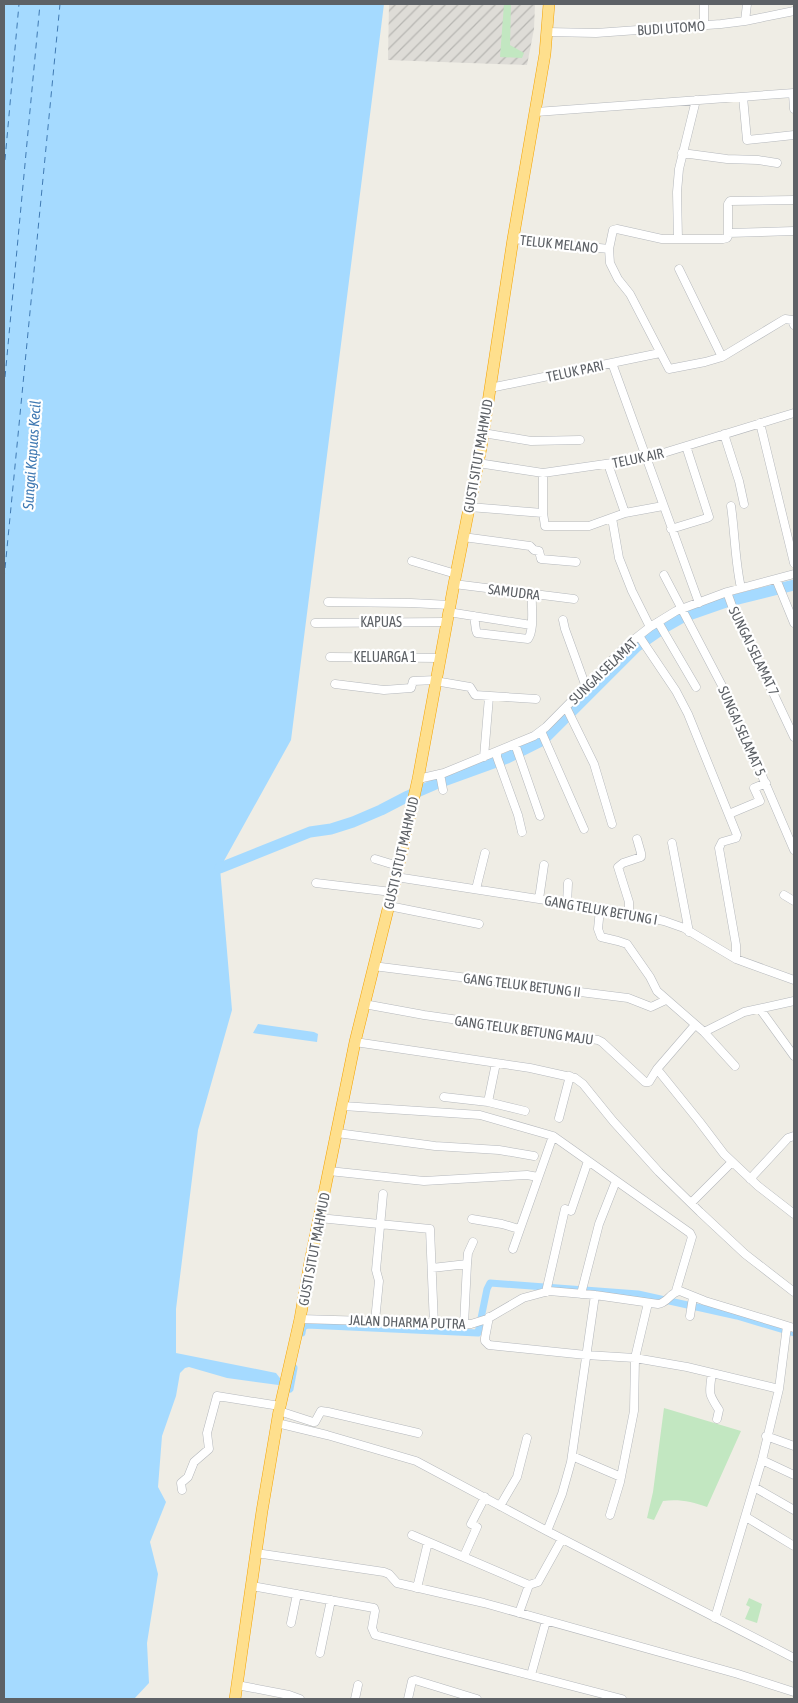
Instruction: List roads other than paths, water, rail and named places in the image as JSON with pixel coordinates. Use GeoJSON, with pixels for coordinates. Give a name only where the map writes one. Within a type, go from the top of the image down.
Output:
{"type":"FeatureCollection","features":[{"type":"Feature","properties":{"kind":"highway","name":"GUSTI SITUT MAHMUD"},"geometry":{"type":"LineString","coordinates":[[235,1699],[280,1405],[300,1319],[355,1042],[389,906],[417,781],[478,463],[513,239],[545,54],[549,4]]}},
{"type":"Feature","properties":{"kind":"street"},"geometry":{"type":"LineString","coordinates":[[704,4],[704,26]]}},
{"type":"Feature","properties":{"kind":"street"},"geometry":{"type":"LineString","coordinates":[[745,21],[747,4]]}},
{"type":"Feature","properties":{"kind":"street","name":"BUDI UTOMO"},"geometry":{"type":"LineString","coordinates":[[547,32],[596,32],[704,26],[745,21],[794,11]]}},
{"type":"Feature","properties":{"kind":"street"},"geometry":{"type":"LineString","coordinates":[[536,112],[794,93],[794,109]]}},
{"type":"Feature","properties":{"kind":"street"},"geometry":{"type":"LineString","coordinates":[[742,97],[747,140],[794,135]]}},
{"type":"Feature","properties":{"kind":"street"},"geometry":{"type":"LineString","coordinates":[[678,238],[677,192],[682,153],[696,100]]}},
{"type":"Feature","properties":{"kind":"street"},"geometry":{"type":"LineString","coordinates":[[682,153],[777,163]]}},
{"type":"Feature","properties":{"kind":"street"},"geometry":{"type":"LineString","coordinates":[[794,200],[730,201],[728,204],[728,233],[794,231]]}},
{"type":"Feature","properties":{"kind":"street","name":"TELUK MELANO"},"geometry":{"type":"LineString","coordinates":[[513,239],[609,249],[614,229],[652,237],[723,240],[727,238],[728,233]]}},
{"type":"Feature","properties":{"kind":"street"},"geometry":{"type":"LineString","coordinates":[[609,249],[610,263],[618,279],[630,294],[669,369],[722,357],[785,319],[792,320],[794,325]]}},
{"type":"Feature","properties":{"kind":"street"},"geometry":{"type":"LineString","coordinates":[[679,269],[722,357]]}},
{"type":"Feature","properties":{"kind":"street","name":"TELUK PARI"},"geometry":{"type":"LineString","coordinates":[[490,388],[660,353]]}},
{"type":"Feature","properties":{"kind":"street"},"geometry":{"type":"LineString","coordinates":[[612,363],[647,458],[662,506],[699,603]]}},
{"type":"Feature","properties":{"kind":"street","name":"TELUK AIR"},"geometry":{"type":"LineString","coordinates":[[478,463],[543,473],[647,458],[794,413]]}},
{"type":"Feature","properties":{"kind":"street"},"geometry":{"type":"LineString","coordinates":[[760,423],[794,562]]}},
{"type":"Feature","properties":{"kind":"street"},"geometry":{"type":"LineString","coordinates":[[483,433],[531,440],[580,440]]}},
{"type":"Feature","properties":{"kind":"street"},"geometry":{"type":"LineString","coordinates":[[724,434],[739,481],[744,504]]}},
{"type":"Feature","properties":{"kind":"street"},"geometry":{"type":"LineString","coordinates":[[671,529],[709,517],[686,446]]}},
{"type":"Feature","properties":{"kind":"street"},"geometry":{"type":"LineString","coordinates":[[608,464],[625,513]]}},
{"type":"Feature","properties":{"kind":"street"},"geometry":{"type":"LineString","coordinates":[[543,473],[543,513],[544,526],[547,527],[589,526],[625,513],[662,506]]}},
{"type":"Feature","properties":{"kind":"street"},"geometry":{"type":"LineString","coordinates":[[731,506],[735,560],[742,588]]}},
{"type":"Feature","properties":{"kind":"street"},"geometry":{"type":"LineString","coordinates":[[469,507],[543,513]]}},
{"type":"Feature","properties":{"kind":"street"},"geometry":{"type":"LineString","coordinates":[[612,518],[619,558],[632,591],[650,627]]}},
{"type":"Feature","properties":{"kind":"street"},"geometry":{"type":"LineString","coordinates":[[463,536],[530,546],[534,550],[539,551],[541,559],[576,562]]}},
{"type":"Feature","properties":{"kind":"street","name":"SAMUDRA"},"geometry":{"type":"LineString","coordinates":[[412,561],[455,579],[532,594],[574,599]]}},
{"type":"Feature","properties":{"kind":"street","name":"SUNGAI SELAMAT"},"geometry":{"type":"LineString","coordinates":[[417,781],[441,782],[484,757],[497,755],[529,739],[543,736],[586,687],[627,645],[640,638],[650,627],[660,627],[685,614],[699,603],[728,595],[742,588],[779,586],[794,574]]}},
{"type":"Feature","properties":{"kind":"street","name":"SUNGAI SELAMAT 5"},"geometry":{"type":"LineString","coordinates":[[664,575],[730,699],[794,850]]}},
{"type":"Feature","properties":{"kind":"street"},"geometry":{"type":"LineString","coordinates":[[779,586],[794,623]]}},
{"type":"Feature","properties":{"kind":"street"},"geometry":{"type":"LineString","coordinates":[[474,616],[478,633],[528,639],[530,637],[532,594]]}},
{"type":"Feature","properties":{"kind":"street","name":"SUNGAI SELAMAT 7"},"geometry":{"type":"LineString","coordinates":[[728,595],[794,737]]}},
{"type":"Feature","properties":{"kind":"street"},"geometry":{"type":"LineString","coordinates":[[328,602],[381,602],[531,625]]}},
{"type":"Feature","properties":{"kind":"street","name":"KAPUAS"},"geometry":{"type":"LineString","coordinates":[[315,623],[448,613]]}},
{"type":"Feature","properties":{"kind":"street"},"geometry":{"type":"LineString","coordinates":[[563,620],[586,687]]}},
{"type":"Feature","properties":{"kind":"street"},"geometry":{"type":"LineString","coordinates":[[660,627],[696,687]]}},
{"type":"Feature","properties":{"kind":"street"},"geometry":{"type":"LineString","coordinates":[[640,638],[676,691],[688,714],[737,836],[722,842],[718,848],[736,945],[736,959]]}},
{"type":"Feature","properties":{"kind":"street","name":"KELUARGA 1"},"geometry":{"type":"LineString","coordinates":[[330,657],[440,658]]}},
{"type":"Feature","properties":{"kind":"street"},"geometry":{"type":"LineString","coordinates":[[335,684],[384,690],[411,688],[413,681],[435,681],[470,687],[474,694],[489,697],[536,699]]}},
{"type":"Feature","properties":{"kind":"street"},"geometry":{"type":"LineString","coordinates":[[484,757],[489,697]]}},
{"type":"Feature","properties":{"kind":"street"},"geometry":{"type":"LineString","coordinates":[[567,709],[594,764],[612,824]]}},
{"type":"Feature","properties":{"kind":"street"},"geometry":{"type":"LineString","coordinates":[[543,736],[584,829]]}},
{"type":"Feature","properties":{"kind":"street"},"geometry":{"type":"LineString","coordinates":[[516,747],[540,816]]}},
{"type":"Feature","properties":{"kind":"street"},"geometry":{"type":"LineString","coordinates":[[497,755],[522,832]]}},
{"type":"Feature","properties":{"kind":"street"},"geometry":{"type":"LineString","coordinates":[[729,814],[760,800],[754,788],[766,783]]}},
{"type":"Feature","properties":{"kind":"street"},"geometry":{"type":"LineString","coordinates":[[629,913],[629,902],[618,867],[622,863],[640,858],[641,853],[637,840]]}},
{"type":"Feature","properties":{"kind":"street"},"geometry":{"type":"LineString","coordinates":[[672,843],[689,932]]}},
{"type":"Feature","properties":{"kind":"street"},"geometry":{"type":"LineString","coordinates":[[476,889],[485,853]]}},
{"type":"Feature","properties":{"kind":"street","name":"GANG TELUK BETUNG I"},"geometry":{"type":"LineString","coordinates":[[375,859],[397,871],[476,889],[629,913],[664,921],[689,932],[736,959],[794,980]]}},
{"type":"Feature","properties":{"kind":"street"},"geometry":{"type":"LineString","coordinates":[[540,899],[544,865]]}},
{"type":"Feature","properties":{"kind":"street"},"geometry":{"type":"LineString","coordinates":[[316,883],[392,892]]}},
{"type":"Feature","properties":{"kind":"street"},"geometry":{"type":"LineString","coordinates":[[567,904],[568,883]]}},
{"type":"Feature","properties":{"kind":"street"},"geometry":{"type":"LineString","coordinates":[[784,895],[794,901]]}},
{"type":"Feature","properties":{"kind":"street"},"geometry":{"type":"LineString","coordinates":[[389,906],[479,924]]}},
{"type":"Feature","properties":{"kind":"street"},"geometry":{"type":"LineString","coordinates":[[600,909],[598,929],[601,937],[618,940],[627,944],[650,977],[657,991],[704,1032],[736,1066]]}},
{"type":"Feature","properties":{"kind":"street","name":"GANG TELUK BETUNG II"},"geometry":{"type":"LineString","coordinates":[[374,966],[628,998],[651,1007],[666,1000]]}},
{"type":"Feature","properties":{"kind":"street"},"geometry":{"type":"LineString","coordinates":[[704,1032],[744,1012],[794,1001]]}},
{"type":"Feature","properties":{"kind":"street","name":"GANG TELUK BETUNG MAJU"},"geometry":{"type":"LineString","coordinates":[[364,1004],[424,1015],[598,1040],[645,1082],[649,1082],[657,1069]]}},
{"type":"Feature","properties":{"kind":"street"},"geometry":{"type":"LineString","coordinates":[[760,1009],[794,1056]]}},
{"type":"Feature","properties":{"kind":"street"},"geometry":{"type":"LineString","coordinates":[[695,1025],[657,1069],[724,1154],[758,1186],[794,1214]]}},
{"type":"Feature","properties":{"kind":"street"},"geometry":{"type":"LineString","coordinates":[[355,1042],[496,1063],[570,1076],[579,1080],[659,1172],[745,1254],[794,1292]]}},
{"type":"Feature","properties":{"kind":"street"},"geometry":{"type":"LineString","coordinates":[[488,1102],[496,1063]]}},
{"type":"Feature","properties":{"kind":"street"},"geometry":{"type":"LineString","coordinates":[[558,1118],[570,1076]]}},
{"type":"Feature","properties":{"kind":"street"},"geometry":{"type":"LineString","coordinates":[[444,1097],[488,1102],[525,1111]]}},
{"type":"Feature","properties":{"kind":"street"},"geometry":{"type":"LineString","coordinates":[[343,1106],[480,1115],[553,1136],[691,1235],[676,1291],[682,1291],[692,1302],[788,1329],[779,1389],[766,1436],[762,1460],[715,1618]]}},
{"type":"Feature","properties":{"kind":"street"},"geometry":{"type":"LineString","coordinates":[[337,1133],[435,1146],[499,1150],[534,1156]]}},
{"type":"Feature","properties":{"kind":"street"},"geometry":{"type":"LineString","coordinates":[[512,1249],[553,1136]]}},
{"type":"Feature","properties":{"kind":"street"},"geometry":{"type":"LineString","coordinates":[[750,1179],[788,1138],[794,1136]]}},
{"type":"Feature","properties":{"kind":"street"},"geometry":{"type":"LineString","coordinates":[[547,1288],[565,1209],[571,1212],[588,1161]]}},
{"type":"Feature","properties":{"kind":"street"},"geometry":{"type":"LineString","coordinates":[[691,1203],[732,1162]]}},
{"type":"Feature","properties":{"kind":"street"},"geometry":{"type":"LineString","coordinates":[[329,1171],[424,1180],[526,1175],[538,1177]]}},
{"type":"Feature","properties":{"kind":"street"},"geometry":{"type":"LineString","coordinates":[[581,1294],[599,1224],[616,1181]]}},
{"type":"Feature","properties":{"kind":"street"},"geometry":{"type":"LineString","coordinates":[[375,1321],[379,1281],[376,1270],[383,1194]]}},
{"type":"Feature","properties":{"kind":"street"},"geometry":{"type":"LineString","coordinates":[[319,1218],[430,1229],[434,1324]]}},
{"type":"Feature","properties":{"kind":"street"},"geometry":{"type":"LineString","coordinates":[[472,1219],[519,1229]]}},
{"type":"Feature","properties":{"kind":"street"},"geometry":{"type":"LineString","coordinates":[[468,1325],[467,1264],[473,1242]]}},
{"type":"Feature","properties":{"kind":"street"},"geometry":{"type":"LineString","coordinates":[[432,1268],[467,1264]]}},
{"type":"Feature","properties":{"kind":"street","name":"JALAN DHARMA PUTRA"},"geometry":{"type":"LineString","coordinates":[[300,1319],[468,1325],[488,1318],[523,1298],[547,1288],[658,1304],[676,1291]]}},
{"type":"Feature","properties":{"kind":"street"},"geometry":{"type":"LineString","coordinates":[[546,1531],[562,1494],[572,1456],[595,1295]]}},
{"type":"Feature","properties":{"kind":"street"},"geometry":{"type":"LineString","coordinates":[[690,1316],[692,1302]]}},
{"type":"Feature","properties":{"kind":"street"},"geometry":{"type":"LineString","coordinates":[[610,1515],[621,1477],[634,1411],[635,1358],[648,1303]]}},
{"type":"Feature","properties":{"kind":"street"},"geometry":{"type":"LineString","coordinates":[[488,1318],[485,1341],[489,1345],[635,1358],[712,1373],[779,1389]]}},
{"type":"Feature","properties":{"kind":"street"},"geometry":{"type":"LineString","coordinates":[[712,1373],[710,1392],[712,1401],[719,1410],[717,1419]]}},
{"type":"Feature","properties":{"kind":"street"},"geometry":{"type":"LineString","coordinates":[[182,1490],[181,1482],[188,1477],[194,1462],[208,1449],[207,1433],[217,1396],[280,1405],[313,1422],[315,1422],[321,1412],[328,1412],[418,1433]]}},
{"type":"Feature","properties":{"kind":"street"},"geometry":{"type":"LineString","coordinates":[[277,1424],[327,1435],[416,1461],[546,1531],[794,1657]]}},
{"type":"Feature","properties":{"kind":"street"},"geometry":{"type":"LineString","coordinates":[[766,1436],[794,1446]]}},
{"type":"Feature","properties":{"kind":"street"},"geometry":{"type":"LineString","coordinates":[[500,1506],[514,1484],[527,1438]]}},
{"type":"Feature","properties":{"kind":"street"},"geometry":{"type":"LineString","coordinates":[[572,1456],[621,1477]]}},
{"type":"Feature","properties":{"kind":"street"},"geometry":{"type":"LineString","coordinates":[[762,1460],[794,1475]]}},
{"type":"Feature","properties":{"kind":"street"},"geometry":{"type":"LineString","coordinates":[[754,1487],[794,1510]]}},
{"type":"Feature","properties":{"kind":"street"},"geometry":{"type":"LineString","coordinates":[[464,1556],[477,1527],[471,1524],[485,1497]]}},
{"type":"Feature","properties":{"kind":"street"},"geometry":{"type":"LineString","coordinates":[[746,1516],[794,1546]]}},
{"type":"Feature","properties":{"kind":"street"},"geometry":{"type":"LineString","coordinates":[[412,1535],[529,1584],[538,1582],[562,1539]]}},
{"type":"Feature","properties":{"kind":"street"},"geometry":{"type":"LineString","coordinates":[[417,1588],[428,1542]]}},
{"type":"Feature","properties":{"kind":"street"},"geometry":{"type":"LineString","coordinates":[[256,1553],[384,1572],[389,1574],[396,1583],[546,1620],[738,1674],[794,1692]]}},
{"type":"Feature","properties":{"kind":"street"},"geometry":{"type":"LineString","coordinates":[[519,1613],[529,1584]]}},
{"type":"Feature","properties":{"kind":"street"},"geometry":{"type":"LineString","coordinates":[[252,1586],[374,1608],[372,1631],[375,1635],[622,1699]]}},
{"type":"Feature","properties":{"kind":"street"},"geometry":{"type":"LineString","coordinates":[[291,1623],[297,1594]]}},
{"type":"Feature","properties":{"kind":"street"},"geometry":{"type":"LineString","coordinates":[[320,1653],[331,1600]]}},
{"type":"Feature","properties":{"kind":"street"},"geometry":{"type":"LineString","coordinates":[[531,1676],[546,1620]]}},
{"type":"Feature","properties":{"kind":"street"},"geometry":{"type":"LineString","coordinates":[[408,1699],[412,1681],[415,1680],[458,1697],[477,1699]]}},
{"type":"Feature","properties":{"kind":"street"},"geometry":{"type":"LineString","coordinates":[[237,1685],[289,1695],[300,1699]]}},
{"type":"Feature","properties":{"kind":"street"},"geometry":{"type":"LineString","coordinates":[[355,1699],[358,1685]]}},
{"type":"Feature","properties":{"kind":"water","name":"Sungai Kapuas Kecil"},"geometry":{"type":"Polygon","coordinates":[[[4,4],[384,4],[291,740],[220,868],[232,1010],[198,1130],[176,1309],[176,1353],[276,1373],[286,1386],[227,1378],[189,1367],[180,1373],[176,1396],[162,1436],[158,1487],[166,1502],[150,1542],[158,1574],[147,1643],[149,1683],[134,1699],[4,1699],[4,4]]]}},
{"type":"Feature","properties":{"kind":"water"},"geometry":{"type":"Polygon","coordinates":[[[258,1024],[314,1032],[318,1034],[317,1042],[253,1033],[258,1024]]]}},
{"type":"Feature","properties":{"kind":"waterway"},"geometry":{"type":"LineString","coordinates":[[220,868],[310,832],[331,829],[353,822],[438,783],[507,758],[543,740],[636,647],[662,629],[683,617],[726,602],[794,585]]}},
{"type":"Feature","properties":{"kind":"waterway"},"geometry":{"type":"LineString","coordinates":[[302,1333],[303,1327],[307,1325],[478,1333],[487,1289],[490,1283],[638,1294],[737,1316],[794,1333]]}},
{"type":"Feature","properties":{"kind":"waterway"},"geometry":{"type":"LineString","coordinates":[[286,1386],[290,1389],[294,1368]]}}]}
